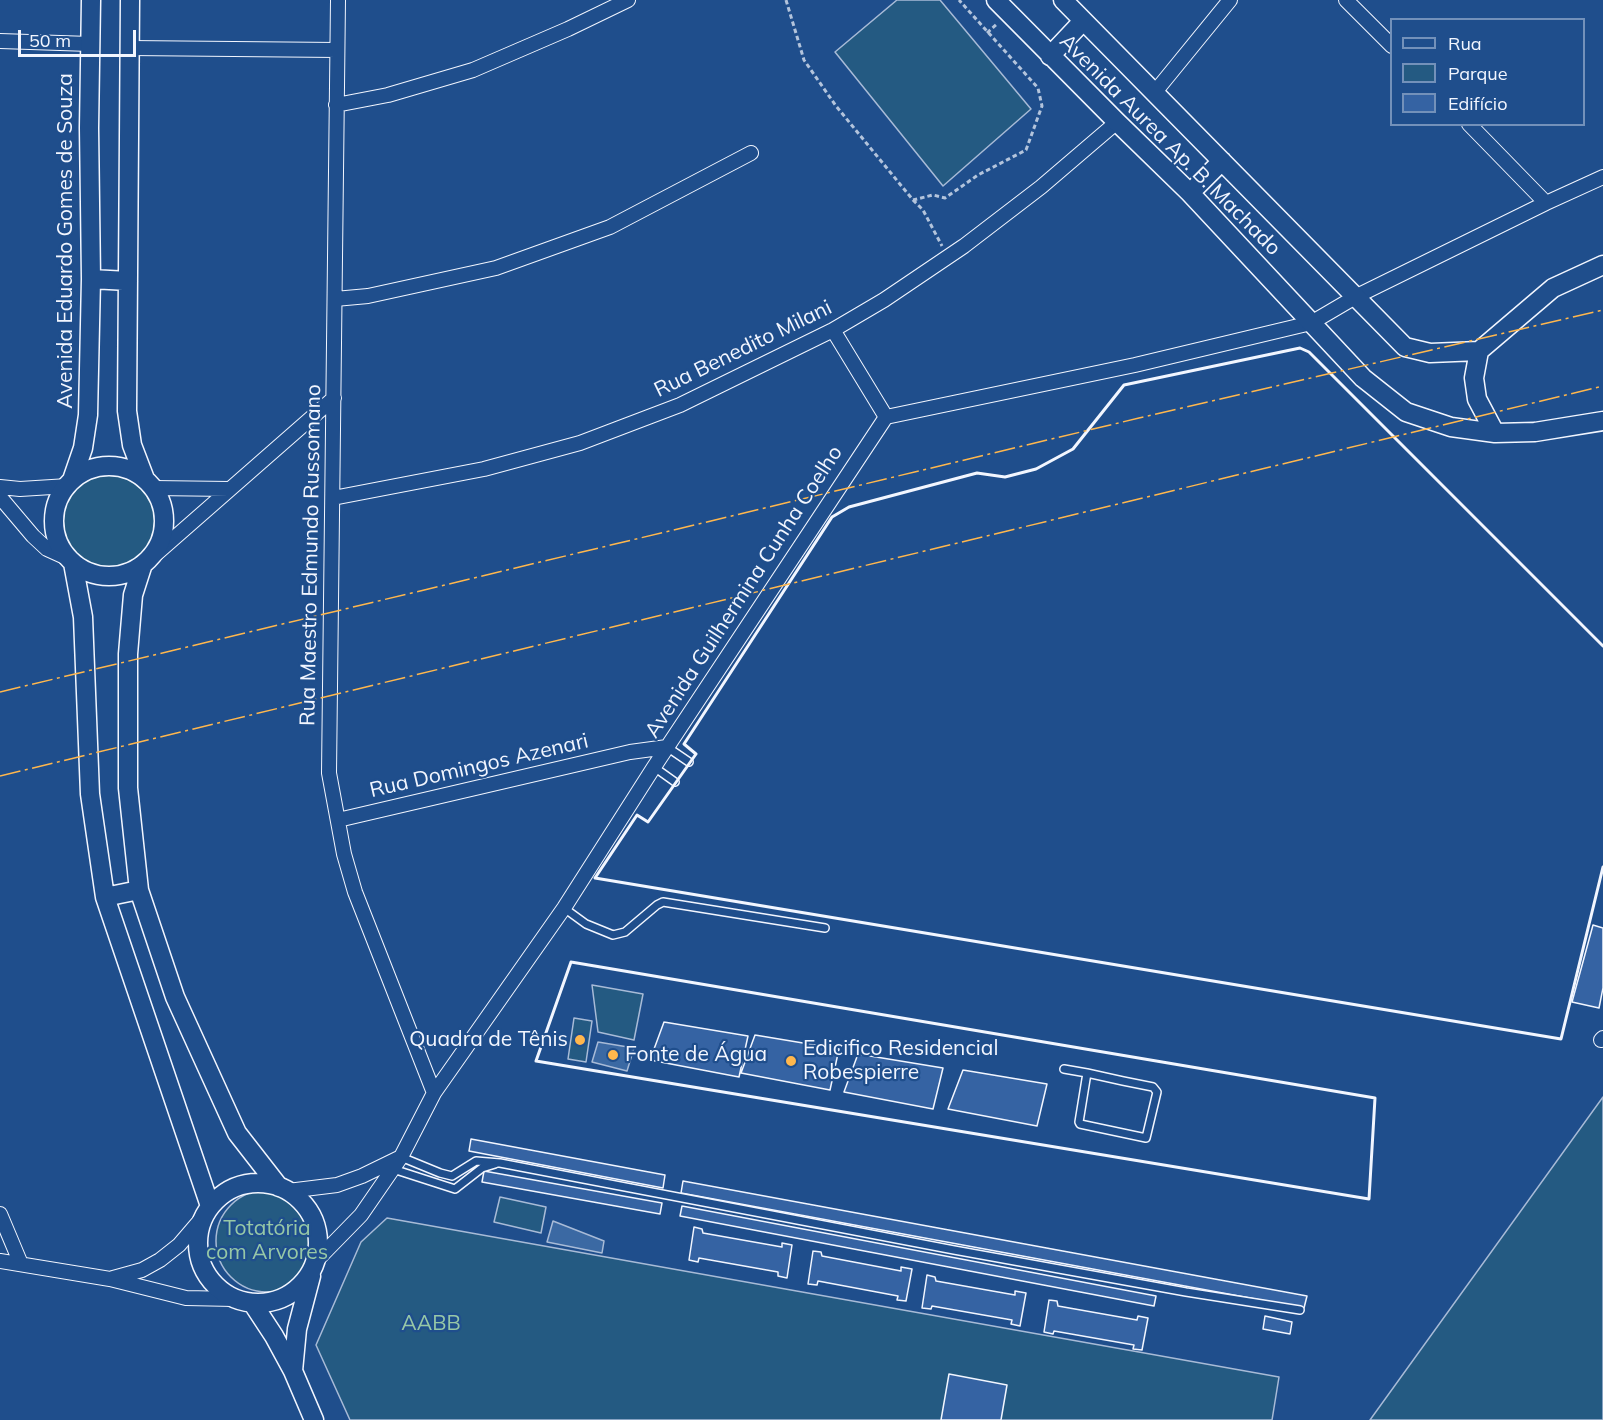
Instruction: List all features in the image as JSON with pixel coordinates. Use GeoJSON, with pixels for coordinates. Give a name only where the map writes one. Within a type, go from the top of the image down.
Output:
{"type":"FeatureCollection","features":[{"type":"Feature","properties":{"kind":"street","name":"Avenida Eduardo Gomes de Souza"},"geometry":{"type":"LineString","coordinates":[[70,483],[83,448],[88,415],[91,279],[89,128],[91,0]]}},
{"type":"Feature","properties":{"kind":"street"},"geometry":{"type":"LineString","coordinates":[[130,0],[127,411],[132,445],[149,484],[164,510],[164,529],[159,546],[145,564],[133,595],[128,654],[128,788],[139,890],[175,997],[237,1133],[284,1189],[304,1204],[315,1221],[319,1241],[297,1329],[293,1371]]}},
{"type":"Feature","properties":{"kind":"street","name":"Rua Maestro Edmundo Russomano"},"geometry":{"type":"LineString","coordinates":[[338,0],[329,773],[344,854],[356,892],[434,1093]]}},
{"type":"Feature","properties":{"kind":"street"},"geometry":{"type":"LineString","coordinates":[[336,105],[388,95],[473,70],[568,30],[628,0]]}},
{"type":"Feature","properties":{"kind":"street","name":"Avenida Aurea Ap. B. Machado"},"geometry":{"type":"LineString","coordinates":[[996,0],[1190,193],[1363,378],[1406,412],[1451,427],[1495,433],[1535,432],[1603,421]]}},
{"type":"Feature","properties":{"kind":"street","name":"Avenida Aurea Ap. B. Machado"},"geometry":{"type":"LineString","coordinates":[[1063,0],[1405,347],[1430,353],[1479,351]]}},
{"type":"Feature","properties":{"kind":"street"},"geometry":{"type":"LineString","coordinates":[[1155,92],[1230,0]]}},
{"type":"Feature","properties":{"kind":"street"},"geometry":{"type":"LineString","coordinates":[[1347,0],[1390,44]]}},
{"type":"Feature","properties":{"kind":"street"},"geometry":{"type":"LineString","coordinates":[[1050,56],[1083,21]]}},
{"type":"Feature","properties":{"kind":"street"},"geometry":{"type":"LineString","coordinates":[[0,41],[90,44]]}},
{"type":"Feature","properties":{"kind":"street"},"geometry":{"type":"LineString","coordinates":[[130,48],[337,50]]}},
{"type":"Feature","properties":{"kind":"street","name":"Rua Benedito Milani"},"geometry":{"type":"LineString","coordinates":[[333,498],[484,469],[580,443],[680,405],[833,330],[884,300],[948,257],[1041,187],[1117,122]]}},
{"type":"Feature","properties":{"kind":"street"},"geometry":{"type":"LineString","coordinates":[[1471,126],[1546,202]]}},
{"type":"Feature","properties":{"kind":"street"},"geometry":{"type":"LineString","coordinates":[[335,299],[368,296],[496,268],[610,227],[751,153]]}},
{"type":"Feature","properties":{"kind":"street"},"geometry":{"type":"LineString","coordinates":[[1190,193],[1222,161]]}},
{"type":"Feature","properties":{"kind":"street"},"geometry":{"type":"LineString","coordinates":[[833,330],[886,417],[1135,364],[1311,323],[1356,296],[1546,202],[1603,177]]}},
{"type":"Feature","properties":{"kind":"street"},"geometry":{"type":"LineString","coordinates":[[1495,433],[1477,399],[1474,378],[1479,351],[1553,288],[1603,265]]}},
{"type":"Feature","properties":{"kind":"street"},"geometry":{"type":"LineString","coordinates":[[91,279],[128,281]]}},
{"type":"Feature","properties":{"kind":"street"},"geometry":{"type":"LineString","coordinates":[[0,497],[47,549],[94,575],[119,576],[145,564],[334,398]]}},
{"type":"Feature","properties":{"kind":"street","name":"Avenida Guilhermina Cunha Coelho"},"geometry":{"type":"LineString","coordinates":[[314,1267],[361,1215],[393,1169],[434,1093],[564,908],[667,747],[886,417]]}},
{"type":"Feature","properties":{"kind":"street"},"geometry":{"type":"LineString","coordinates":[[229,489],[149,484],[128,469],[108,466],[89,470],[70,483],[61,494],[54,512],[55,531],[61,548],[71,561],[83,617],[90,794],[105,897],[207,1212],[198,1236],[199,1255],[206,1273],[218,1288],[234,1299]]}},
{"type":"Feature","properties":{"kind":"street"},"geometry":{"type":"LineString","coordinates":[[0,487],[20,489],[70,483]]}},
{"type":"Feature","properties":{"kind":"street","name":"Rua Domingos Azenari"},"geometry":{"type":"LineString","coordinates":[[338,820],[630,752],[667,747]]}},
{"type":"Feature","properties":{"kind":"street"},"geometry":{"type":"LineString","coordinates":[[630,752],[654,767]]}},
{"type":"Feature","properties":{"kind":"street"},"geometry":{"type":"LineString","coordinates":[[105,897],[139,890]]}},
{"type":"Feature","properties":{"kind":"street"},"geometry":{"type":"LineString","coordinates":[[110,1279],[142,1270],[160,1260],[179,1245],[221,1195],[234,1187],[249,1183],[264,1183],[284,1189],[337,1185],[401,1157]]}},
{"type":"Feature","properties":{"kind":"street"},"geometry":{"type":"LineString","coordinates":[[0,1214],[21,1263]]}},
{"type":"Feature","properties":{"kind":"street"},"geometry":{"type":"LineString","coordinates":[[0,1261],[110,1279],[186,1298],[234,1299],[253,1304],[270,1303],[287,1297],[301,1286],[314,1267]]}},
{"type":"Feature","properties":{"kind":"street"},"geometry":{"type":"LineString","coordinates":[[253,1304],[293,1371],[314,1420]]}},
{"type":"Feature","properties":{"kind":"lane"},"geometry":{"type":"LineString","coordinates":[[667,747],[689,762]]}},
{"type":"Feature","properties":{"kind":"lane"},"geometry":{"type":"LineString","coordinates":[[654,767],[675,782]]}},
{"type":"Feature","properties":{"kind":"lane"},"geometry":{"type":"LineString","coordinates":[[564,908],[586,924],[613,935],[625,932],[663,902],[825,928]]}},
{"type":"Feature","properties":{"kind":"lane"},"geometry":{"type":"LineString","coordinates":[[1064,1069],[1154,1087],[1156,1092],[1146,1138],[1080,1125],[1087,1074]]}},
{"type":"Feature","properties":{"kind":"lane"},"geometry":{"type":"LineString","coordinates":[[401,1157],[452,1176],[476,1161],[500,1163],[942,1248],[1300,1310]]}},
{"type":"Feature","properties":{"kind":"lane"},"geometry":{"type":"LineString","coordinates":[[393,1169],[455,1189],[482,1168],[500,1163]]}},
{"type":"Feature","properties":{"kind":"path"},"geometry":{"type":"LineString","coordinates":[[786,0],[804,60],[836,106],[923,210],[948,257]]}},
{"type":"Feature","properties":{"kind":"path"},"geometry":{"type":"LineString","coordinates":[[913,200],[933,195],[945,198],[978,175],[1026,150],[1042,106],[1038,88],[959,0]]}},
{"type":"Feature","properties":{"kind":"green space"},"geometry":{"type":"Polygon","coordinates":[[[897,0],[940,0],[1031,109],[943,186],[835,52],[897,0]]]}},
{"type":"Feature","properties":{"kind":"green space"},"geometry":{"type":"Polygon","coordinates":[[[108,475],[126,479],[141,489],[151,504],[155,522],[151,540],[141,555],[126,565],[108,569],[90,565],[75,555],[65,540],[61,522],[65,504],[75,489],[90,479],[108,475]]]}},
{"type":"Feature","properties":{"kind":"green space"},"geometry":{"type":"Polygon","coordinates":[[[592,985],[643,994],[634,1040],[598,1032],[592,985]]]}},
{"type":"Feature","properties":{"kind":"green space","name":"Quadra de Tênis"},"geometry":{"type":"Polygon","coordinates":[[[574,1018],[592,1021],[586,1062],[568,1059],[574,1018]]]}},
{"type":"Feature","properties":{"kind":"green space"},"geometry":{"type":"Polygon","coordinates":[[[1603,1097],[1603,1420],[1370,1420],[1603,1097]]]}},
{"type":"Feature","properties":{"kind":"green space","name":"Totatória com Arvores"},"geometry":{"type":"Polygon","coordinates":[[[267,1190],[296,1198],[310,1212],[318,1241],[310,1270],[296,1284],[267,1292],[238,1284],[224,1270],[216,1241],[224,1212],[238,1198],[267,1190]]]}},
{"type":"Feature","properties":{"kind":"green space"},"geometry":{"type":"Polygon","coordinates":[[[500,1197],[546,1207],[541,1233],[494,1222],[500,1197]]]}},
{"type":"Feature","properties":{"kind":"green space","name":"AABB"},"geometry":{"type":"Polygon","coordinates":[[[387,1218],[1279,1377],[1272,1420],[350,1420],[316,1345],[361,1242],[387,1218]]]}},
{"type":"Feature","properties":{"kind":"shaded area","name":"Fonte de Água"},"geometry":{"type":"Polygon","coordinates":[[[598,1042],[634,1048],[627,1071],[592,1062],[598,1042]]]}},
{"type":"Feature","properties":{"kind":"shaded area"},"geometry":{"type":"Polygon","coordinates":[[[553,1221],[604,1241],[602,1253],[547,1242],[553,1221]]]}},
{"type":"Feature","properties":{"kind":"building"},"geometry":{"type":"Polygon","coordinates":[[[1593,925],[1603,928],[1603,988],[1599,1008],[1572,1002],[1593,925]]]}},
{"type":"Feature","properties":{"kind":"building","name":"Edicifico Residencial Robespierre"},"geometry":{"type":"Polygon","coordinates":[[[664,1022],[748,1036],[739,1077],[650,1060],[664,1022]]]}},
{"type":"Feature","properties":{"kind":"building","name":"Edicifico Residencial Robespierre"},"geometry":{"type":"Polygon","coordinates":[[[755,1035],[839,1049],[830,1090],[741,1073],[755,1035]]]}},
{"type":"Feature","properties":{"kind":"building","name":"Edicifico Residencial Robespierre"},"geometry":{"type":"Polygon","coordinates":[[[858,1054],[943,1068],[933,1109],[844,1092],[858,1054]]]}},
{"type":"Feature","properties":{"kind":"building","name":"Edicifico Residencial Robespierre"},"geometry":{"type":"Polygon","coordinates":[[[963,1070],[1047,1084],[1037,1126],[948,1109],[963,1070]]]}},
{"type":"Feature","properties":{"kind":"building"},"geometry":{"type":"Polygon","coordinates":[[[471,1139],[665,1175],[663,1188],[469,1151],[471,1139]]]}},
{"type":"Feature","properties":{"kind":"building"},"geometry":{"type":"Polygon","coordinates":[[[484,1171],[662,1203],[660,1214],[482,1182],[484,1171]]]}},
{"type":"Feature","properties":{"kind":"building"},"geometry":{"type":"Polygon","coordinates":[[[683,1181],[1307,1296],[1304,1308],[681,1193],[683,1181]]]}},
{"type":"Feature","properties":{"kind":"building"},"geometry":{"type":"Polygon","coordinates":[[[682,1206],[1156,1296],[1154,1306],[680,1216],[682,1206]]]}},
{"type":"Feature","properties":{"kind":"building"},"geometry":{"type":"Polygon","coordinates":[[[694,1227],[702,1229],[703,1233],[782,1247],[782,1243],[792,1245],[787,1278],[778,1276],[778,1272],[699,1258],[698,1262],[689,1260],[694,1227]]]}},
{"type":"Feature","properties":{"kind":"building"},"geometry":{"type":"Polygon","coordinates":[[[813,1251],[821,1252],[822,1256],[901,1271],[901,1267],[912,1269],[906,1301],[897,1300],[898,1296],[818,1281],[817,1285],[808,1284],[813,1251]]]}},
{"type":"Feature","properties":{"kind":"building"},"geometry":{"type":"Polygon","coordinates":[[[927,1275],[935,1277],[936,1281],[1015,1295],[1015,1291],[1026,1293],[1020,1326],[1011,1324],[1012,1320],[932,1306],[931,1309],[922,1308],[927,1275]]]}},
{"type":"Feature","properties":{"kind":"building"},"geometry":{"type":"Polygon","coordinates":[[[1049,1300],[1057,1301],[1058,1306],[1137,1320],[1138,1316],[1148,1318],[1142,1350],[1133,1349],[1134,1345],[1054,1331],[1053,1334],[1044,1332],[1049,1300]]]}},
{"type":"Feature","properties":{"kind":"building"},"geometry":{"type":"Polygon","coordinates":[[[1265,1316],[1292,1322],[1290,1334],[1263,1329],[1265,1316]]]}},
{"type":"Feature","properties":{"kind":"building"},"geometry":{"type":"Polygon","coordinates":[[[949,1374],[1007,1385],[1001,1420],[941,1420],[949,1374]]]}},
{"type":"Feature","properties":{"kind":"wall"},"geometry":{"type":"LineString","coordinates":[[1603,646],[1309,352],[1300,348],[1124,385],[1073,449],[1036,469],[1005,477],[977,473],[849,507],[832,517],[684,744],[696,754],[648,822],[637,815],[595,878],[1561,1039],[1603,867]]}},
{"type":"Feature","properties":{"kind":"wall"},"geometry":{"type":"LineString","coordinates":[[571,962],[1375,1098],[1369,1199],[536,1061],[571,962]]}},
{"type":"Feature","properties":{"kind":"power"},"geometry":{"type":"LineString","coordinates":[[0,692],[1139,418],[1603,310]]}},
{"type":"Feature","properties":{"kind":"power"},"geometry":{"type":"LineString","coordinates":[[0,776],[1603,386]]}},
{"type":"Feature","properties":{"kind":"place","name":"Quadra de Tênis"},"geometry":{"type":"Point","coordinates":[580,1040]}},
{"type":"Feature","properties":{"kind":"place","name":"Fonte de Água"},"geometry":{"type":"Point","coordinates":[613,1055]}},
{"type":"Feature","properties":{"kind":"place","name":"Edicifico Residencial Robespierre"},"geometry":{"type":"Point","coordinates":[791,1061]}}]}
